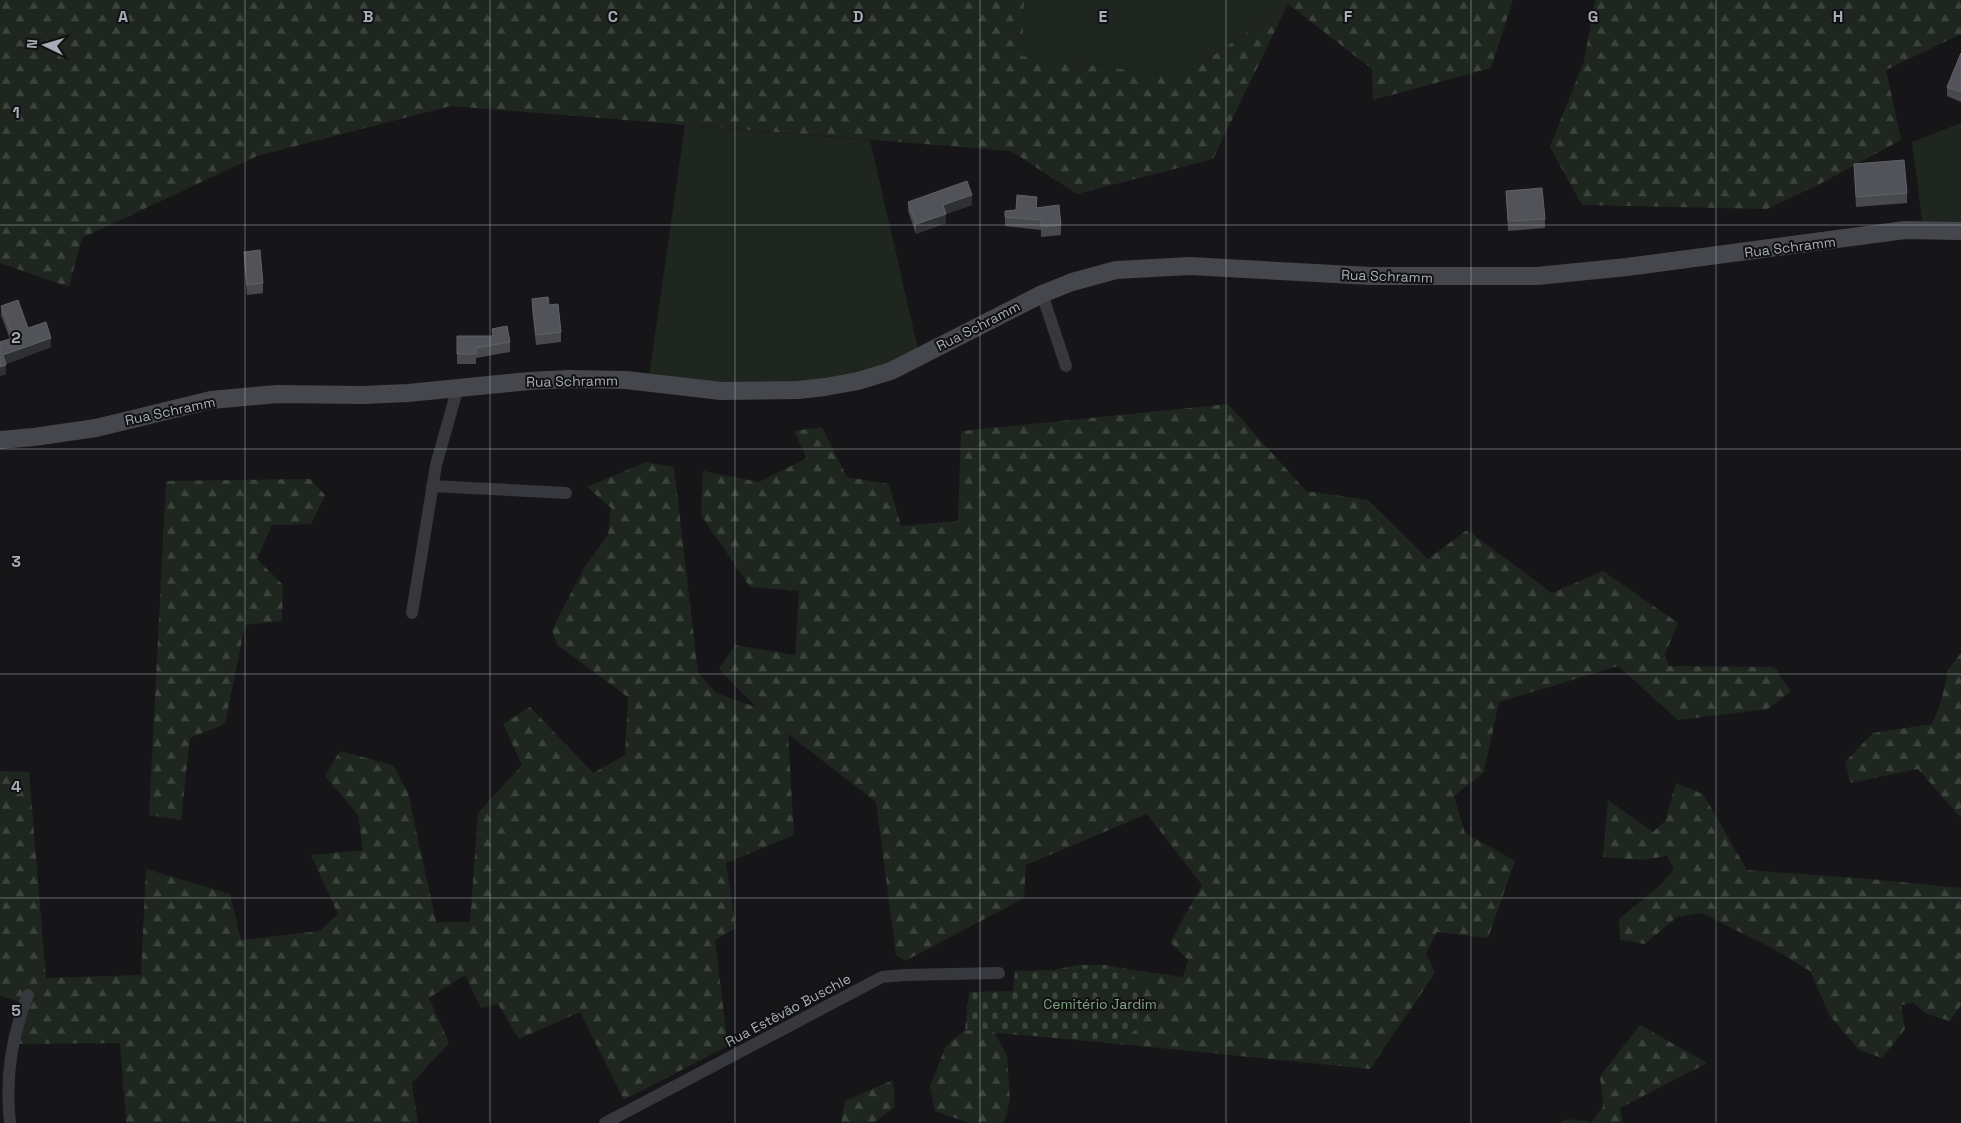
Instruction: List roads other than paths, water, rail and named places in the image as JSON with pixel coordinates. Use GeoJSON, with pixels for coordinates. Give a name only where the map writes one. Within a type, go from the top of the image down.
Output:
{"type":"FeatureCollection","features":[{"type":"Feature","properties":{"kind":"street","name":"Rua Schramm"},"geometry":{"type":"LineString","coordinates":[[0,440],[96,428],[211,400],[277,394],[363,395],[408,393],[458,387],[569,379],[626,380],[721,391],[798,390],[825,387],[858,381],[891,370],[1042,294],[1072,282],[1116,270],[1190,266],[1370,276],[1537,276],[1656,264],[1905,230],[1961,231]]}},
{"type":"Feature","properties":{"kind":"street"},"geometry":{"type":"LineString","coordinates":[[1042,294],[1066,366]]}},
{"type":"Feature","properties":{"kind":"street"},"geometry":{"type":"LineString","coordinates":[[412,612],[436,465],[458,387]]}},
{"type":"Feature","properties":{"kind":"street"},"geometry":{"type":"LineString","coordinates":[[432,486],[566,493]]}},
{"type":"Feature","properties":{"kind":"street","name":"Rua Estêvão Buschle"},"geometry":{"type":"LineString","coordinates":[[605,1123],[882,977],[999,973]]}},
{"type":"Feature","properties":{"kind":"street"},"geometry":{"type":"LineString","coordinates":[[10,1123],[8,1071],[18,1021],[28,995]]}},
{"type":"Feature","properties":{"kind":"park label","name":"Cemitério Jardim"},"geometry":{"type":"Point","coordinates":[1100,1004]}}]}
